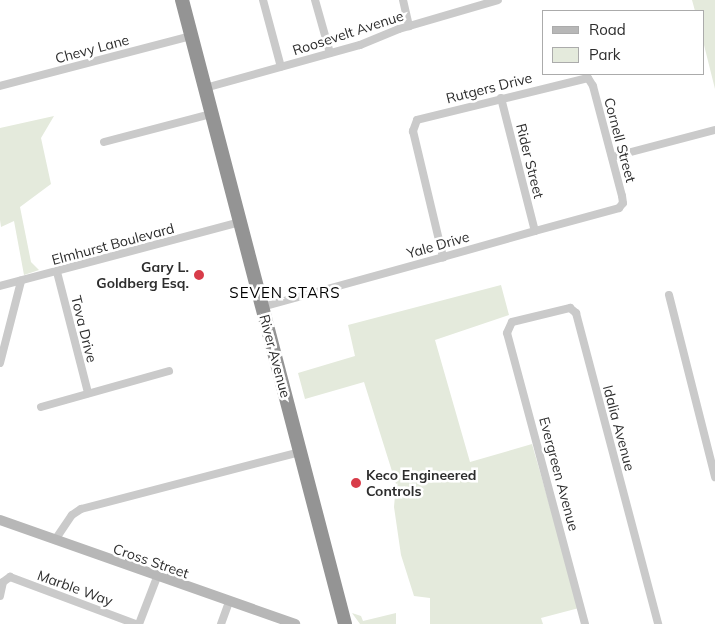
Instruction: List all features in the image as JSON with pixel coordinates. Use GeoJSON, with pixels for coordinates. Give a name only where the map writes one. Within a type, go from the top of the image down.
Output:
{"type":"FeatureCollection","features":[{"type":"Feature","properties":{"kind":"highway","name":"River Avenue"},"geometry":{"type":"LineString","coordinates":[[182,0],[345,624]]}},
{"type":"Feature","properties":{"kind":"main road","name":"Cross Street"},"geometry":{"type":"LineString","coordinates":[[0,520],[156,577],[295,624]]}},
{"type":"Feature","properties":{"kind":"street"},"geometry":{"type":"LineString","coordinates":[[263,0],[281,67]]}},
{"type":"Feature","properties":{"kind":"street"},"geometry":{"type":"LineString","coordinates":[[316,0],[330,54]]}},
{"type":"Feature","properties":{"kind":"street"},"geometry":{"type":"LineString","coordinates":[[403,0],[409,26]]}},
{"type":"Feature","properties":{"kind":"street","name":"Roosevelt Avenue"},"geometry":{"type":"LineString","coordinates":[[205,88],[330,54],[409,26],[498,1]]}},
{"type":"Feature","properties":{"kind":"street","name":"Chevy Lane"},"geometry":{"type":"LineString","coordinates":[[0,86],[191,36]]}},
{"type":"Feature","properties":{"kind":"street","name":"Rutgers Drive"},"geometry":{"type":"LineString","coordinates":[[442,257],[413,131],[417,120],[582,77],[590,80]]}},
{"type":"Feature","properties":{"kind":"street","name":"Cornell Street"},"geometry":{"type":"LineString","coordinates":[[590,80],[622,196],[621,206]]}},
{"type":"Feature","properties":{"kind":"street","name":"Rider Street"},"geometry":{"type":"LineString","coordinates":[[501,98],[535,231]]}},
{"type":"Feature","properties":{"kind":"street"},"geometry":{"type":"LineString","coordinates":[[104,142],[212,114]]}},
{"type":"Feature","properties":{"kind":"street"},"geometry":{"type":"LineString","coordinates":[[612,158],[715,130]]}},
{"type":"Feature","properties":{"kind":"street","name":"Yale Drive"},"geometry":{"type":"LineString","coordinates":[[262,307],[621,206]]}},
{"type":"Feature","properties":{"kind":"street","name":"Elmhurst Boulevard"},"geometry":{"type":"LineString","coordinates":[[0,286],[240,222]]}},
{"type":"Feature","properties":{"kind":"street","name":"Tova Drive"},"geometry":{"type":"LineString","coordinates":[[57,272],[88,393]]}},
{"type":"Feature","properties":{"kind":"street"},"geometry":{"type":"LineString","coordinates":[[0,363],[21,281]]}},
{"type":"Feature","properties":{"kind":"street"},"geometry":{"type":"LineString","coordinates":[[669,295],[715,477]]}},
{"type":"Feature","properties":{"kind":"street","name":"Idalia Avenue"},"geometry":{"type":"LineString","coordinates":[[508,331],[512,322],[528,317],[570,308],[576,313],[658,624]]}},
{"type":"Feature","properties":{"kind":"street","name":"Evergreen Avenue"},"geometry":{"type":"LineString","coordinates":[[508,331],[585,624]]}},
{"type":"Feature","properties":{"kind":"street"},"geometry":{"type":"LineString","coordinates":[[41,406],[169,371]]}},
{"type":"Feature","properties":{"kind":"street"},"geometry":{"type":"LineString","coordinates":[[55,540],[72,515],[81,509],[300,452]]}},
{"type":"Feature","properties":{"kind":"street","name":"Marble Way"},"geometry":{"type":"LineString","coordinates":[[0,596],[6,580],[10,577],[137,624]]}},
{"type":"Feature","properties":{"kind":"street"},"geometry":{"type":"LineString","coordinates":[[137,624],[156,577]]}},
{"type":"Feature","properties":{"kind":"street"},"geometry":{"type":"LineString","coordinates":[[221,624],[229,602]]}},
{"type":"Feature","properties":{"kind":"green space"},"geometry":{"type":"Polygon","coordinates":[[[692,0],[715,0],[715,89],[705,49],[705,10],[695,10],[692,0]]]}},
{"type":"Feature","properties":{"kind":"green space"},"geometry":{"type":"Polygon","coordinates":[[[54,116],[41,138],[51,184],[20,207],[31,262],[39,270],[24,275],[14,221],[1,227],[0,128],[54,116]]]}},
{"type":"Feature","properties":{"kind":"green space"},"geometry":{"type":"Polygon","coordinates":[[[501,285],[509,315],[435,340],[470,462],[532,444],[579,608],[541,618],[543,624],[430,624],[430,598],[414,596],[401,555],[394,507],[396,484],[364,382],[305,399],[298,373],[355,356],[348,325],[501,285]]]}},
{"type":"Feature","properties":{"kind":"green space"},"geometry":{"type":"Polygon","coordinates":[[[352,613],[361,616],[363,621],[396,613],[396,624],[360,624],[352,613]]]}},
{"type":"Feature","properties":{"kind":"place","name":"Gary L. Goldberg Esq."},"geometry":{"type":"Point","coordinates":[199,275]}},
{"type":"Feature","properties":{"kind":"place","name":"Keco Engineered Controls"},"geometry":{"type":"Point","coordinates":[356,483]}},
{"type":"Feature","properties":{"kind":"district","name":"SEVEN STARS"},"geometry":{"type":"Point","coordinates":[285,293]}}]}
